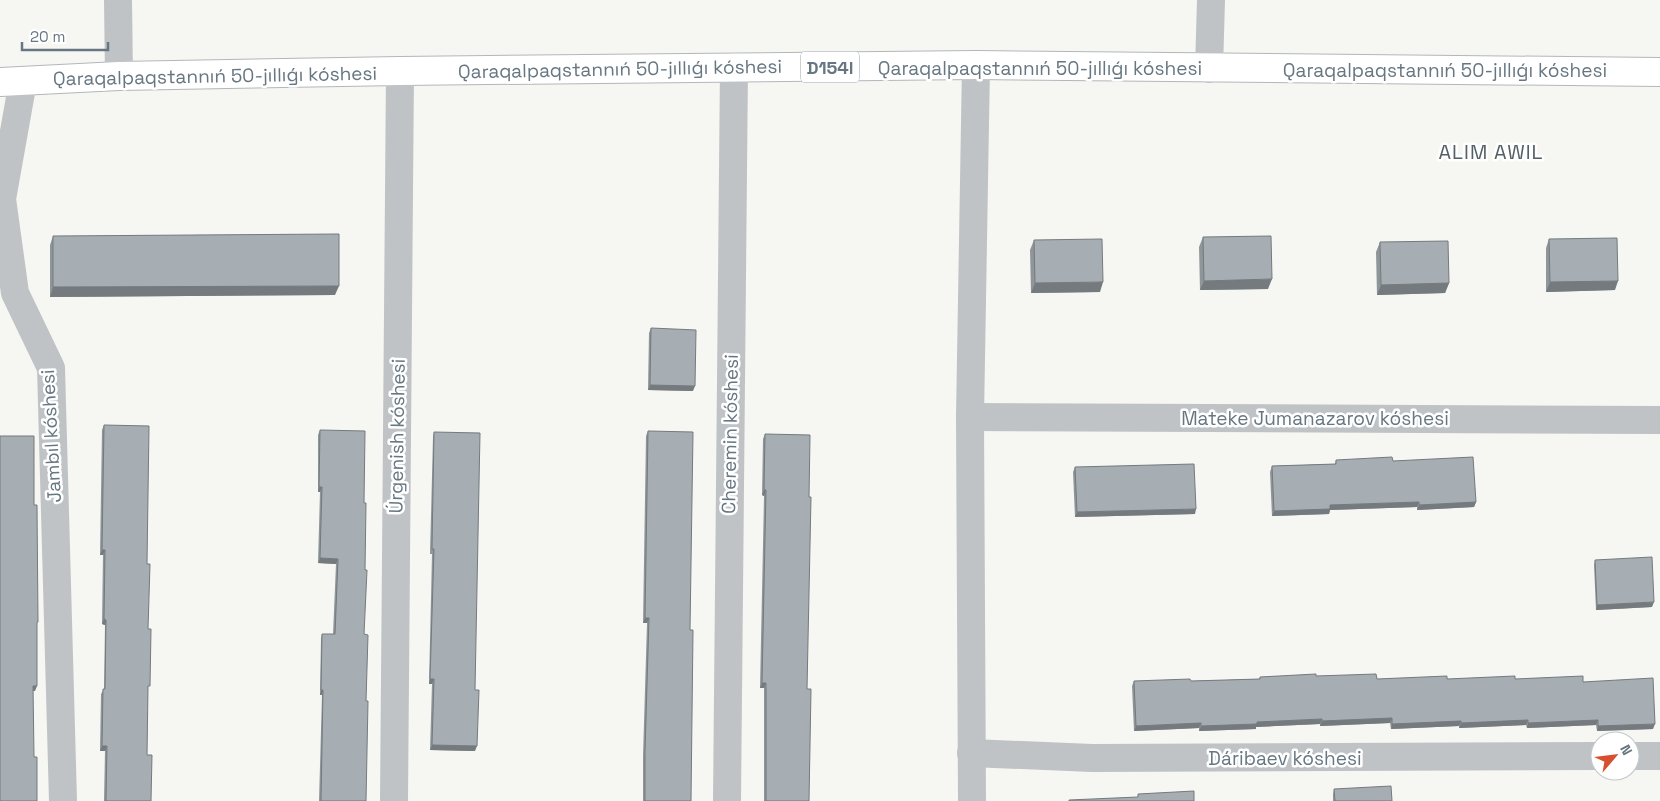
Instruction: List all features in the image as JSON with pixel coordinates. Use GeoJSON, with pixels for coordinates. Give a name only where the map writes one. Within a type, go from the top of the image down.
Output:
{"type":"FeatureCollection","features":[{"type":"Feature","properties":{"kind":"main road","name":"Qaraqalpaqstannıń 50-jıllıǵı kóshesi"},"geometry":{"type":"LineString","coordinates":[[12,82],[119,76],[400,71],[976,65],[1210,69],[1660,72]]}},
{"type":"Feature","properties":{"kind":"street"},"geometry":{"type":"LineString","coordinates":[[118,0],[119,76]]}},
{"type":"Feature","properties":{"kind":"street"},"geometry":{"type":"LineString","coordinates":[[1210,69],[1211,0]]}},
{"type":"Feature","properties":{"kind":"street"},"geometry":{"type":"LineString","coordinates":[[972,801],[970,416],[976,65]]}},
{"type":"Feature","properties":{"kind":"street","name":"Cheremin kóshesi"},"geometry":{"type":"LineString","coordinates":[[727,801],[734,68]]}},
{"type":"Feature","properties":{"kind":"street","name":"Úrgenish kóshesi"},"geometry":{"type":"LineString","coordinates":[[394,801],[400,71]]}},
{"type":"Feature","properties":{"kind":"street","name":"Jambıl kóshesi"},"geometry":{"type":"LineString","coordinates":[[12,82],[2,199],[15,293],[51,368],[63,801]]}},
{"type":"Feature","properties":{"kind":"street","name":"Mateke Jumanazarov kóshesi"},"geometry":{"type":"LineString","coordinates":[[970,416],[1660,420]]}},
{"type":"Feature","properties":{"kind":"street","name":"Dáribaev kóshesi"},"geometry":{"type":"LineString","coordinates":[[971,753],[1092,758],[1590,756]]}},
{"type":"Feature","properties":{"kind":"street"},"geometry":{"type":"LineString","coordinates":[[1640,756],[1660,756]]}},
{"type":"Feature","properties":{"kind":"building"},"geometry":{"type":"Polygon","coordinates":[[[339,234],[339,286],[53,287],[53,236],[339,234]]]}},
{"type":"Feature","properties":{"kind":"building"},"geometry":{"type":"Polygon","coordinates":[[[1271,236],[1272,279],[1204,281],[1203,237],[1271,236]]]}},
{"type":"Feature","properties":{"kind":"building"},"geometry":{"type":"Polygon","coordinates":[[[1617,238],[1618,281],[1550,282],[1549,239],[1617,238]]]}},
{"type":"Feature","properties":{"kind":"building"},"geometry":{"type":"Polygon","coordinates":[[[1102,239],[1103,282],[1035,283],[1034,240],[1102,239]]]}},
{"type":"Feature","properties":{"kind":"building"},"geometry":{"type":"Polygon","coordinates":[[[1448,241],[1449,283],[1381,285],[1380,242],[1448,241]]]}},
{"type":"Feature","properties":{"kind":"building"},"geometry":{"type":"Polygon","coordinates":[[[651,328],[696,330],[695,386],[650,385],[651,328]]]}},
{"type":"Feature","properties":{"kind":"building"},"geometry":{"type":"Polygon","coordinates":[[[104,425],[149,426],[147,564],[150,564],[148,629],[151,629],[147,755],[152,755],[151,801],[106,801],[107,746],[102,746],[106,620],[104,619],[105,550],[102,550],[104,425]]]}},
{"type":"Feature","properties":{"kind":"building"},"geometry":{"type":"Polygon","coordinates":[[[320,430],[365,431],[364,503],[366,503],[365,570],[367,570],[364,634],[368,635],[366,801],[321,801],[322,634],[335,634],[338,559],[320,558],[322,487],[319,487],[320,430]]]}},
{"type":"Feature","properties":{"kind":"building"},"geometry":{"type":"Polygon","coordinates":[[[648,431],[693,432],[690,630],[693,630],[691,801],[645,801],[649,618],[645,618],[648,431]]]}},
{"type":"Feature","properties":{"kind":"building"},"geometry":{"type":"Polygon","coordinates":[[[434,432],[480,433],[475,690],[479,690],[477,746],[432,745],[434,679],[430,679],[434,549],[432,549],[434,432]]]}},
{"type":"Feature","properties":{"kind":"building"},"geometry":{"type":"Polygon","coordinates":[[[765,434],[810,435],[809,497],[811,497],[807,689],[811,689],[809,801],[766,801],[766,683],[762,683],[766,490],[764,490],[765,434]]]}},
{"type":"Feature","properties":{"kind":"building"},"geometry":{"type":"Polygon","coordinates":[[[0,436],[34,436],[34,505],[37,505],[38,622],[37,686],[33,686],[34,757],[37,757],[37,801],[0,801],[0,436]]]}},
{"type":"Feature","properties":{"kind":"building"},"geometry":{"type":"Polygon","coordinates":[[[1392,457],[1393,461],[1473,457],[1476,502],[1419,505],[1419,502],[1330,505],[1330,509],[1274,511],[1272,466],[1336,464],[1336,460],[1392,457]]]}},
{"type":"Feature","properties":{"kind":"building"},"geometry":{"type":"Polygon","coordinates":[[[1194,464],[1196,509],[1077,512],[1075,467],[1194,464]]]}},
{"type":"Feature","properties":{"kind":"building"},"geometry":{"type":"Polygon","coordinates":[[[1652,557],[1654,602],[1597,605],[1595,560],[1652,557]]]}},
{"type":"Feature","properties":{"kind":"building"},"geometry":{"type":"Polygon","coordinates":[[[1316,674],[1316,676],[1376,674],[1377,679],[1447,676],[1447,679],[1515,676],[1515,679],[1583,676],[1583,682],[1653,678],[1655,724],[1598,726],[1598,720],[1528,723],[1528,720],[1392,724],[1392,718],[1322,721],[1322,719],[1201,726],[1201,723],[1136,726],[1134,681],[1260,679],[1260,677],[1316,674]]]}},
{"type":"Feature","properties":{"kind":"building"},"geometry":{"type":"Polygon","coordinates":[[[1391,786],[1392,801],[1335,801],[1334,789],[1391,786]]]}},
{"type":"Feature","properties":{"kind":"building"},"geometry":{"type":"Polygon","coordinates":[[[1194,791],[1194,801],[1069,801],[1138,797],[1138,794],[1194,791]]]}},
{"type":"Feature","properties":{"kind":"district","name":"ALIM AWIL"},"geometry":{"type":"Point","coordinates":[1491,152]}}]}
